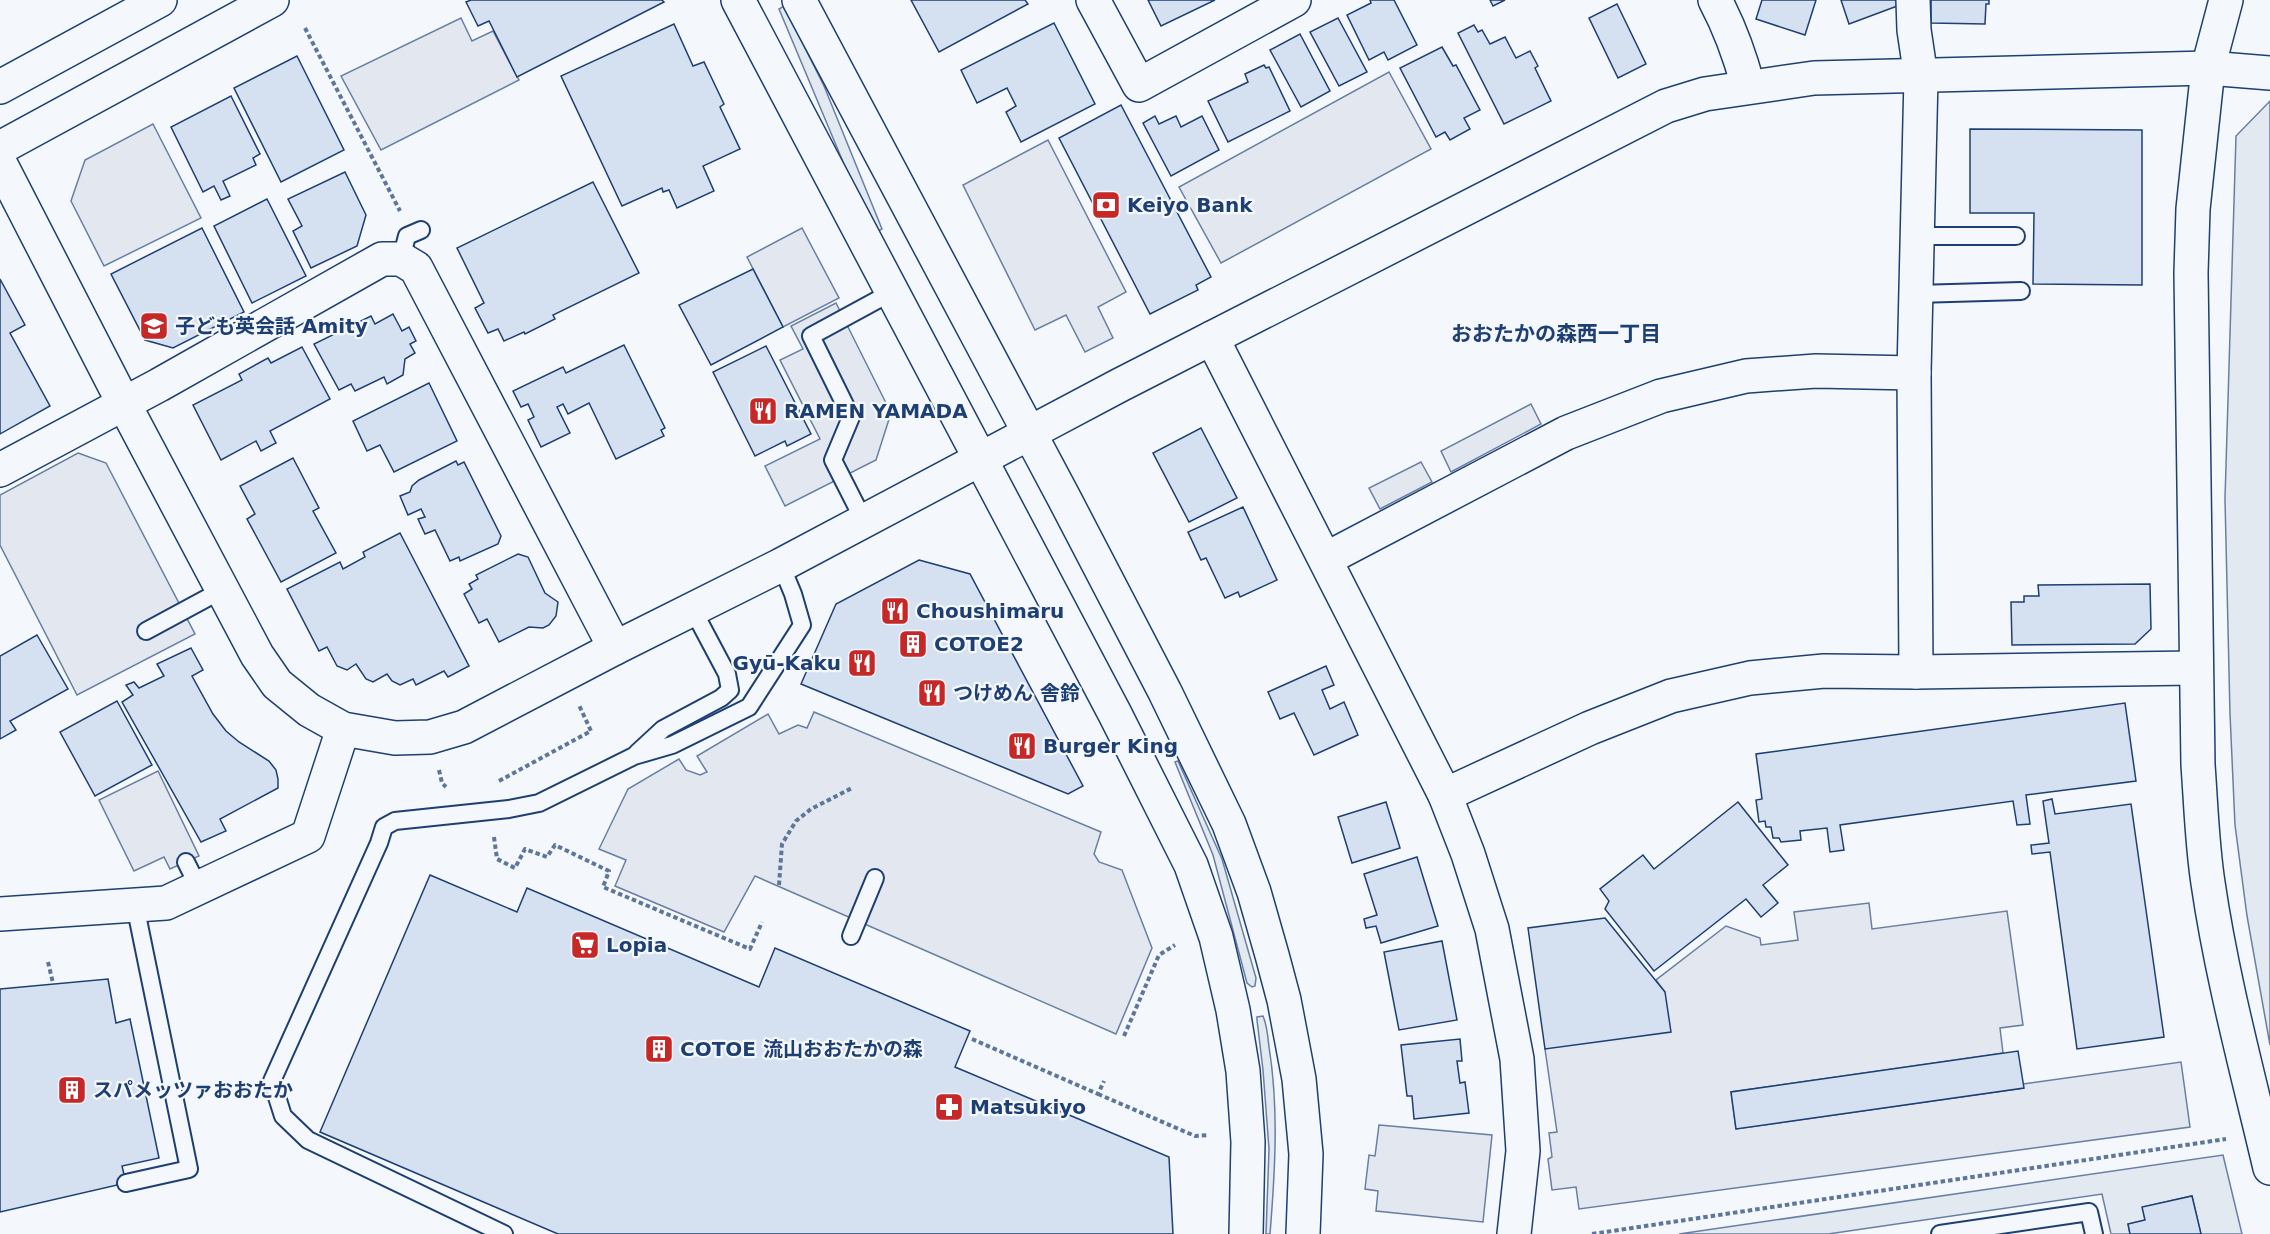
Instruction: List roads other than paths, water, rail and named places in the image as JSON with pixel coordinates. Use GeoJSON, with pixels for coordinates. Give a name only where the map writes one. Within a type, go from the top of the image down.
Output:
{"type":"FeatureCollection","features":[{"type":"Feature","properties":{"kind":"street"},"geometry":{"type":"LineString","coordinates":[[0,87],[160,0]]}},
{"type":"Feature","properties":{"kind":"street"},"geometry":{"type":"LineString","coordinates":[[0,148],[272,0]]}},
{"type":"Feature","properties":{"kind":"street"},"geometry":{"type":"LineString","coordinates":[[738,0],[1115,714],[1191,866],[1216,937],[1233,1010],[1243,1071],[1248,1142],[1246,1234]]}},
{"type":"Feature","properties":{"kind":"street"},"geometry":{"type":"LineString","coordinates":[[799,0],[1030,433],[1165,692],[1229,824],[1254,892],[1284,999],[1299,1079],[1306,1154],[1304,1234]]}},
{"type":"Feature","properties":{"kind":"street"},"geometry":{"type":"LineString","coordinates":[[1093,0],[1139,85],[1294,0]]}},
{"type":"Feature","properties":{"kind":"street"},"geometry":{"type":"LineString","coordinates":[[1715,0],[1728,23],[1740,55],[1748,87]]}},
{"type":"Feature","properties":{"kind":"street"},"geometry":{"type":"LineString","coordinates":[[1913,0],[1914,30],[1921,77],[1914,373],[1916,672]]}},
{"type":"Feature","properties":{"kind":"street"},"geometry":{"type":"LineString","coordinates":[[2226,0],[2208,68],[2193,209],[2191,273],[2195,668],[2202,830],[2208,883],[2227,985],[2270,1168]]}},
{"type":"Feature","properties":{"kind":"street"},"geometry":{"type":"LineString","coordinates":[[0,164],[222,590],[257,655],[277,684],[309,710],[343,729],[395,738],[430,737],[464,728],[615,648],[781,565],[1212,338],[1665,106],[1705,94],[1814,78],[2208,68],[2270,73]]}},
{"type":"Feature","properties":{"kind":"street"},"geometry":{"type":"LineString","coordinates":[[0,470],[124,404],[409,242],[416,268],[615,648]]}},
{"type":"Feature","properties":{"kind":"street"},"geometry":{"type":"LineString","coordinates":[[1212,338],[1445,795],[1468,854],[1492,929],[1517,1059],[1523,1151],[1514,1234]]}},
{"type":"Feature","properties":{"kind":"street"},"geometry":{"type":"LineString","coordinates":[[1326,559],[1566,433],[1661,396],[1746,376],[1816,371],[1914,373]]}},
{"type":"Feature","properties":{"kind":"street"},"geometry":{"type":"LineString","coordinates":[[1445,795],[1590,728],[1671,696],[1750,678],[1824,671],[2195,668]]}},
{"type":"Feature","properties":{"kind":"street"},"geometry":{"type":"LineString","coordinates":[[0,914],[166,903],[193,875],[308,836],[343,729]]}},
{"type":"Feature","properties":{"kind":"lane"},"geometry":{"type":"LineString","coordinates":[[1918,236],[2016,236]]}},
{"type":"Feature","properties":{"kind":"lane"},"geometry":{"type":"LineString","coordinates":[[1916,294],[2021,291]]}},
{"type":"Feature","properties":{"kind":"lane"},"geometry":{"type":"LineString","coordinates":[[864,521],[833,460],[851,417],[811,336],[892,292]]}},
{"type":"Feature","properties":{"kind":"lane"},"geometry":{"type":"LineString","coordinates":[[504,1234],[308,1140],[283,1116],[272,1081],[379,843],[384,827],[395,821],[509,809],[539,803],[634,756],[672,745],[749,707],[802,625],[781,565]]}},
{"type":"Feature","properties":{"kind":"lane"},"geometry":{"type":"LineString","coordinates":[[146,631],[222,590]]}},
{"type":"Feature","properties":{"kind":"lane"},"geometry":{"type":"LineString","coordinates":[[634,756],[663,729],[721,698],[730,690],[727,674],[693,610]]}},
{"type":"Feature","properties":{"kind":"lane"},"geometry":{"type":"LineString","coordinates":[[851,936],[875,878]]}},
{"type":"Feature","properties":{"kind":"lane"},"geometry":{"type":"LineString","coordinates":[[126,1183],[189,1169],[135,905]]}},
{"type":"Feature","properties":{"kind":"lane"},"geometry":{"type":"LineString","coordinates":[[1940,1234],[2089,1212],[2094,1234]]}},
{"type":"Feature","properties":{"kind":"place","name":"Keiyo Bank"},"geometry":{"type":"Point","coordinates":[1106,205]}},
{"type":"Feature","properties":{"kind":"place","name":"子ども英会話 Amity"},"geometry":{"type":"Point","coordinates":[154,326]}},
{"type":"Feature","properties":{"kind":"place","name":"RAMEN YAMADA"},"geometry":{"type":"Point","coordinates":[763,411]}},
{"type":"Feature","properties":{"kind":"place","name":"Choushimaru"},"geometry":{"type":"Point","coordinates":[895,611]}},
{"type":"Feature","properties":{"kind":"place","name":"COTOE2"},"geometry":{"type":"Point","coordinates":[913,644]}},
{"type":"Feature","properties":{"kind":"place","name":"Gyū-Kaku"},"geometry":{"type":"Point","coordinates":[862,663]}},
{"type":"Feature","properties":{"kind":"place","name":"つけめん 舎鈴"},"geometry":{"type":"Point","coordinates":[932,693]}},
{"type":"Feature","properties":{"kind":"place","name":"Burger King"},"geometry":{"type":"Point","coordinates":[1022,746]}},
{"type":"Feature","properties":{"kind":"place","name":"Lopia"},"geometry":{"type":"Point","coordinates":[585,945]}},
{"type":"Feature","properties":{"kind":"place","name":"COTOE 流山おおたかの森"},"geometry":{"type":"Point","coordinates":[659,1049]}},
{"type":"Feature","properties":{"kind":"place","name":"スパメッツァおおたか"},"geometry":{"type":"Point","coordinates":[72,1090]}},
{"type":"Feature","properties":{"kind":"place","name":"Matsukiyo"},"geometry":{"type":"Point","coordinates":[949,1107]}},
{"type":"Feature","properties":{"kind":"district","name":"おおたかの森西一丁目"},"geometry":{"type":"Point","coordinates":[1556,334]}}]}
